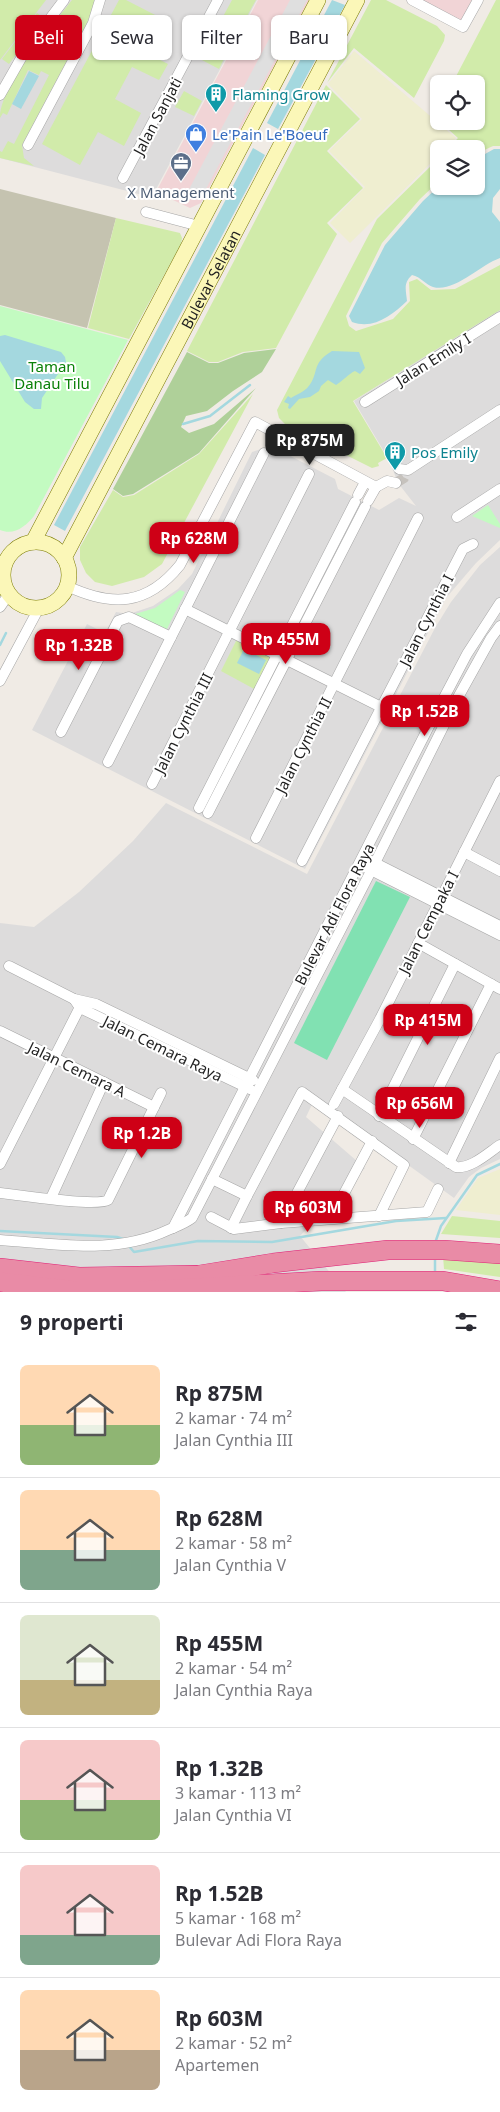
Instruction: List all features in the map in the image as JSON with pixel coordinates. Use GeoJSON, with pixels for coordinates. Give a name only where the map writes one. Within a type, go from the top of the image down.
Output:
{"type":"FeatureCollection","features":[{"type":"Feature","properties":{"kind":"highway"},"geometry":{"type":"LineString","coordinates":[[0,1268],[79,1277],[199,1275],[273,1263],[388,1250],[444,1250],[500,1254]]}},
{"type":"Feature","properties":{"kind":"highway"},"geometry":{"type":"LineString","coordinates":[[0,1282],[76,1291],[138,1291],[321,1281],[443,1281],[500,1291]]}},
{"type":"Feature","properties":{"kind":"main road"},"geometry":{"type":"LineString","coordinates":[[33,542],[318,0]]}},
{"type":"Feature","properties":{"kind":"main road","name":"Bulevar Selatan"},"geometry":{"type":"LineString","coordinates":[[64,558],[357,0]]}},
{"type":"Feature","properties":{"kind":"main road"},"geometry":{"type":"LineString","coordinates":[[33,542],[47,544],[60,552],[69,572],[64,593],[53,603],[39,608],[25,606],[13,599],[3,579],[5,555],[33,542]]}},
{"type":"Feature","properties":{"kind":"street"},"geometry":{"type":"LineString","coordinates":[[0,95],[24,53],[64,0]]}},
{"type":"Feature","properties":{"kind":"street"},"geometry":{"type":"LineString","coordinates":[[28,145],[93,23],[100,0]]}},
{"type":"Feature","properties":{"kind":"street","name":"Jalan Sanjati"},"geometry":{"type":"LineString","coordinates":[[123,178],[218,0]]}},
{"type":"Feature","properties":{"kind":"street"},"geometry":{"type":"LineString","coordinates":[[412,0],[463,27],[478,0]]}},
{"type":"Feature","properties":{"kind":"street"},"geometry":{"type":"LineString","coordinates":[[146,212],[199,226]]}},
{"type":"Feature","properties":{"kind":"street","name":"Jalan Emily I"},"geometry":{"type":"LineString","coordinates":[[365,402],[500,317]]}},
{"type":"Feature","properties":{"kind":"street"},"geometry":{"type":"LineString","coordinates":[[365,482],[277,655],[203,810],[287,660],[376,487],[500,410]]}},
{"type":"Feature","properties":{"kind":"street"},"geometry":{"type":"LineString","coordinates":[[67,586],[89,596],[109,599],[132,598],[151,592],[168,580],[180,565],[255,422],[376,487]]}},
{"type":"Feature","properties":{"kind":"street"},"geometry":{"type":"LineString","coordinates":[[108,762],[264,453]]}},
{"type":"Feature","properties":{"kind":"street","name":"Jalan Cynthia III"},"geometry":{"type":"LineString","coordinates":[[152,784],[309,474]]}},
{"type":"Feature","properties":{"kind":"street"},"geometry":{"type":"LineString","coordinates":[[457,517],[500,490]]}},
{"type":"Feature","properties":{"kind":"street","name":"Jalan Cynthia II"},"geometry":{"type":"LineString","coordinates":[[256,838],[418,518]]}},
{"type":"Feature","properties":{"kind":"street","name":"Jalan Cynthia I"},"geometry":{"type":"LineString","coordinates":[[302,861],[463,549],[473,544]]}},
{"type":"Feature","properties":{"kind":"street"},"geometry":{"type":"LineString","coordinates":[[0,607],[9,594]]}},
{"type":"Feature","properties":{"kind":"street","name":"Bulevar Adi Flora Raya"},"geometry":{"type":"LineString","coordinates":[[173,1228],[246,1082],[467,654],[500,603]]}},
{"type":"Feature","properties":{"kind":"street"},"geometry":{"type":"LineString","coordinates":[[0,681],[39,608]]}},
{"type":"Feature","properties":{"kind":"street"},"geometry":{"type":"LineString","coordinates":[[185,609],[381,707]]}},
{"type":"Feature","properties":{"kind":"street"},"geometry":{"type":"LineString","coordinates":[[61,732],[118,621],[129,616],[170,637]]}},
{"type":"Feature","properties":{"kind":"street","name":"Bulevar Adi Flora Raya"},"geometry":{"type":"LineString","coordinates":[[0,1240],[90,1246],[127,1244],[156,1236],[184,1224],[192,1218],[373,867],[456,701],[500,626]]}},
{"type":"Feature","properties":{"kind":"street"},"geometry":{"type":"LineString","coordinates":[[467,654],[479,660]]}},
{"type":"Feature","properties":{"kind":"street","name":"Jalan Cempaka I"},"geometry":{"type":"LineString","coordinates":[[334,1104],[418,944],[500,781]]}},
{"type":"Feature","properties":{"kind":"street"},"geometry":{"type":"LineString","coordinates":[[464,852],[500,871]]}},
{"type":"Feature","properties":{"kind":"street"},"geometry":{"type":"LineString","coordinates":[[361,861],[440,900],[500,926]]}},
{"type":"Feature","properties":{"kind":"street"},"geometry":{"type":"LineString","coordinates":[[440,900],[500,936]]}},
{"type":"Feature","properties":{"kind":"street"},"geometry":{"type":"LineString","coordinates":[[413,1139],[496,986],[418,944]]}},
{"type":"Feature","properties":{"kind":"street"},"geometry":{"type":"LineString","coordinates":[[379,1116],[455,964]]}},
{"type":"Feature","properties":{"kind":"street","name":"Jalan Cemara Raya"},"geometry":{"type":"LineString","coordinates":[[9,966],[79,1002],[258,1088]]}},
{"type":"Feature","properties":{"kind":"street"},"geometry":{"type":"LineString","coordinates":[[0,1164],[54,1058],[79,1002]]}},
{"type":"Feature","properties":{"kind":"street"},"geometry":{"type":"LineString","coordinates":[[0,1044],[2,1033]]}},
{"type":"Feature","properties":{"kind":"street","name":"Jalan Cemara A"},"geometry":{"type":"LineString","coordinates":[[2,1033],[154,1107]]}},
{"type":"Feature","properties":{"kind":"street"},"geometry":{"type":"LineString","coordinates":[[449,1163],[500,1058]]}},
{"type":"Feature","properties":{"kind":"street"},"geometry":{"type":"LineString","coordinates":[[51,1198],[104,1082]]}},
{"type":"Feature","properties":{"kind":"street"},"geometry":{"type":"LineString","coordinates":[[342,1089],[449,1163],[462,1168],[500,1145]]}},
{"type":"Feature","properties":{"kind":"street"},"geometry":{"type":"LineString","coordinates":[[231,1228],[302,1092],[404,1165],[379,1216]]}},
{"type":"Feature","properties":{"kind":"street"},"geometry":{"type":"LineString","coordinates":[[0,1193],[86,1202],[108,1200],[161,1093]]}},
{"type":"Feature","properties":{"kind":"street"},"geometry":{"type":"LineString","coordinates":[[282,1222],[338,1116]]}},
{"type":"Feature","properties":{"kind":"street"},"geometry":{"type":"LineString","coordinates":[[332,1218],[372,1141]]}},
{"type":"Feature","properties":{"kind":"street"},"geometry":{"type":"LineString","coordinates":[[212,1179],[247,1196]]}},
{"type":"Feature","properties":{"kind":"street"},"geometry":{"type":"LineString","coordinates":[[212,1217],[231,1228],[282,1222],[427,1212],[438,1189]]}},
{"type":"Feature","properties":{"kind":"shaded area"},"geometry":{"type":"Polygon","coordinates":[[[0,0],[257,0],[249,15],[182,15],[182,60],[225,60],[155,191],[154,198],[0,158],[0,0]]]}},
{"type":"Feature","properties":{"kind":"shaded area"},"geometry":{"type":"Polygon","coordinates":[[[258,0],[309,0],[301,15],[271,15],[271,60],[277,60],[201,203],[190,208],[156,192],[226,60],[261,60],[261,15],[250,15],[258,0]]]}},
{"type":"Feature","properties":{"kind":"shaded area"},"geometry":{"type":"Polygon","coordinates":[[[290,0],[307,0],[299,15],[282,15],[290,0]]]}},
{"type":"Feature","properties":{"kind":"shaded area"},"geometry":{"type":"Polygon","coordinates":[[[420,0],[472,0],[461,22],[420,0]]]}},
{"type":"Feature","properties":{"kind":"shaded area"},"geometry":{"type":"Polygon","coordinates":[[[271,36],[271,60],[275,60],[200,200],[187,193],[258,60],[261,60],[261,54],[271,36]]]}},
{"type":"Feature","properties":{"kind":"shaded area"},"geometry":{"type":"Polygon","coordinates":[[[0,189],[116,218],[87,328],[0,305],[0,189]]]}},
{"type":"Feature","properties":{"kind":"shaded area"},"geometry":{"type":"Polygon","coordinates":[[[500,309],[500,540],[476,563],[446,598],[305,869],[32,730],[87,624],[105,633],[116,612],[129,614],[153,606],[178,589],[192,574],[252,452],[271,446],[335,479],[338,489],[379,510],[399,498],[416,506],[398,483],[389,460],[354,401],[500,309]]]}},
{"type":"Feature","properties":{"kind":"shaded area"},"geometry":{"type":"Polygon","coordinates":[[[500,547],[500,1159],[481,1168],[469,1177],[454,1198],[315,1098],[306,1117],[365,1168],[300,1236],[346,1292],[0,1292],[0,923],[34,927],[79,892],[133,841],[166,803],[307,874],[435,628],[451,602],[480,565],[500,547]]]}},
{"type":"Feature","properties":{"kind":"green space"},"geometry":{"type":"Polygon","coordinates":[[[0,0],[46,0],[34,15],[15,15],[15,40],[0,60],[0,0]]]}},
{"type":"Feature","properties":{"kind":"green space"},"geometry":{"type":"Polygon","coordinates":[[[72,0],[95,0],[82,32],[82,15],[60,15],[72,0]]]}},
{"type":"Feature","properties":{"kind":"green space"},"geometry":{"type":"Polygon","coordinates":[[[119,0],[126,0],[155,15],[111,15],[119,0]]]}},
{"type":"Feature","properties":{"kind":"green space"},"geometry":{"type":"Polygon","coordinates":[[[232,0],[256,0],[248,15],[224,15],[232,0]]]}},
{"type":"Feature","properties":{"kind":"green space"},"geometry":{"type":"Polygon","coordinates":[[[371,0],[386,0],[437,26],[445,35],[444,41],[414,98],[354,48],[347,57],[347,45],[371,0]]]}},
{"type":"Feature","properties":{"kind":"green space"},"geometry":{"type":"Polygon","coordinates":[[[496,0],[500,0],[500,146],[493,146],[485,150],[485,140],[456,140],[458,138],[449,130],[485,130],[485,75],[457,75],[496,0]]]}},
{"type":"Feature","properties":{"kind":"green space"},"geometry":{"type":"Polygon","coordinates":[[[15,42],[15,56],[9,64],[2,59],[15,42]]]}},
{"type":"Feature","properties":{"kind":"green space"},"geometry":{"type":"Polygon","coordinates":[[[92,50],[92,60],[160,60],[168,64],[159,80],[132,67],[115,99],[141,113],[124,146],[98,132],[80,165],[42,144],[92,50]]]}},
{"type":"Feature","properties":{"kind":"green space"},"geometry":{"type":"Polygon","coordinates":[[[354,51],[430,116],[430,130],[447,130],[456,138],[454,140],[430,140],[430,164],[350,243],[330,223],[365,187],[329,151],[362,119],[328,84],[354,51]]]}},
{"type":"Feature","properties":{"kind":"green space"},"geometry":{"type":"Polygon","coordinates":[[[26,60],[67,60],[22,145],[24,158],[34,166],[0,158],[0,151],[2,152],[8,141],[14,144],[49,75],[41,71],[39,75],[28,70],[7,115],[3,113],[0,118],[2,105],[26,60]]]}},
{"type":"Feature","properties":{"kind":"green space"},"geometry":{"type":"Polygon","coordinates":[[[202,60],[224,60],[219,69],[202,60]]]}},
{"type":"Feature","properties":{"kind":"green space"},"geometry":{"type":"Polygon","coordinates":[[[339,60],[345,60],[327,83],[339,60]]]}},
{"type":"Feature","properties":{"kind":"green space"},"geometry":{"type":"Polygon","coordinates":[[[326,85],[360,119],[327,151],[363,188],[327,223],[337,234],[276,348],[243,352],[218,362],[209,362],[187,351],[326,85]]]}},
{"type":"Feature","properties":{"kind":"green space"},"geometry":{"type":"Polygon","coordinates":[[[184,91],[202,101],[194,116],[175,107],[184,91]]]}},
{"type":"Feature","properties":{"kind":"green space"},"geometry":{"type":"Polygon","coordinates":[[[430,167],[430,190],[382,243],[346,316],[349,326],[356,331],[393,319],[410,301],[409,282],[417,279],[431,290],[455,289],[500,265],[500,310],[353,401],[387,458],[378,463],[379,466],[372,468],[286,425],[279,418],[277,410],[377,219],[430,167]]]}},
{"type":"Feature","properties":{"kind":"green space"},"geometry":{"type":"Polygon","coordinates":[[[116,218],[180,233],[182,238],[181,244],[129,339],[88,328],[116,218]]]}},
{"type":"Feature","properties":{"kind":"green space","name":"Taman Danau Tilu"},"geometry":{"type":"Polygon","coordinates":[[[0,306],[128,340],[34,516],[19,529],[10,532],[0,530],[0,306]]]}},
{"type":"Feature","properties":{"kind":"green space"},"geometry":{"type":"Polygon","coordinates":[[[276,349],[262,372],[207,411],[186,416],[181,427],[189,433],[214,424],[256,388],[199,453],[133,494],[123,496],[113,489],[187,352],[209,363],[218,363],[244,353],[276,349]]]}},
{"type":"Feature","properties":{"kind":"green space"},"geometry":{"type":"Polygon","coordinates":[[[253,394],[162,564],[144,577],[112,586],[95,582],[86,573],[80,560],[80,547],[113,490],[123,497],[134,495],[199,454],[253,394]]]}},
{"type":"Feature","properties":{"kind":"green space"},"geometry":{"type":"Polygon","coordinates":[[[488,505],[500,524],[500,528],[472,516],[488,505]]]}},
{"type":"Feature","properties":{"kind":"green space"},"geometry":{"type":"Polygon","coordinates":[[[180,590],[185,592],[166,631],[135,614],[155,608],[180,590]]]}},
{"type":"Feature","properties":{"kind":"green space"},"geometry":{"type":"Polygon","coordinates":[[[238,637],[274,655],[256,690],[221,671],[238,637]]]}},
{"type":"Feature","properties":{"kind":"green space"},"geometry":{"type":"Polygon","coordinates":[[[376,881],[410,897],[327,1060],[294,1043],[376,881]]]}},
{"type":"Feature","properties":{"kind":"green space"},"geometry":{"type":"Polygon","coordinates":[[[500,1169],[500,1215],[456,1210],[478,1178],[500,1169]]]}},
{"type":"Feature","properties":{"kind":"green space"},"geometry":{"type":"Polygon","coordinates":[[[452,1216],[500,1221],[500,1238],[441,1234],[452,1216]]]}},
{"type":"Feature","properties":{"kind":"green space"},"geometry":{"type":"Polygon","coordinates":[[[443,1256],[500,1261],[500,1277],[444,1269],[443,1256]]]}},
{"type":"Feature","properties":{"kind":"water"},"geometry":{"type":"Polygon","coordinates":[[[332,0],[345,5],[340,15],[324,15],[332,0]]]}},
{"type":"Feature","properties":{"kind":"water"},"geometry":{"type":"Polygon","coordinates":[[[300,60],[315,60],[278,129],[267,123],[300,60]]]}},
{"type":"Feature","properties":{"kind":"water"},"geometry":{"type":"Polygon","coordinates":[[[29,71],[39,76],[21,109],[12,104],[29,71]]]}},
{"type":"Feature","properties":{"kind":"water"},"geometry":{"type":"Polygon","coordinates":[[[253,148],[265,155],[65,531],[54,525],[253,148]]]}},
{"type":"Feature","properties":{"kind":"water"},"geometry":{"type":"Polygon","coordinates":[[[494,149],[500,149],[500,189],[493,198],[492,212],[500,222],[500,258],[458,282],[441,288],[433,287],[412,275],[406,284],[407,301],[389,316],[375,323],[360,324],[352,322],[349,316],[385,245],[423,201],[430,194],[485,195],[485,154],[494,149]]]}},
{"type":"Feature","properties":{"kind":"water"},"geometry":{"type":"Polygon","coordinates":[[[5,335],[61,352],[65,357],[66,362],[42,398],[41,409],[34,409],[25,402],[0,361],[0,336],[5,335]]]}},
{"type":"Feature","properties":{"kind":"water"},"geometry":{"type":"Polygon","coordinates":[[[332,351],[359,352],[365,368],[360,374],[355,371],[336,385],[328,380],[321,386],[319,391],[310,397],[299,399],[290,409],[288,408],[289,404],[284,402],[288,396],[291,398],[307,388],[312,382],[318,364],[332,351]]]}},
{"type":"Feature","properties":{"kind":"water"},"geometry":{"type":"Polygon","coordinates":[[[244,649],[266,660],[259,674],[237,663],[244,649]]]}},
{"type":"Feature","properties":{"kind":"waterway"},"geometry":{"type":"LineString","coordinates":[[183,424],[210,416],[250,385]]}},
{"type":"Feature","properties":{"kind":"waterway"},"geometry":{"type":"LineString","coordinates":[[0,645],[6,633]]}},
{"type":"Feature","properties":{"kind":"waterway"},"geometry":{"type":"LineString","coordinates":[[435,1243],[441,1226],[477,1175],[500,1164]]}},
{"type":"Feature","properties":{"kind":"waterway"},"geometry":{"type":"LineString","coordinates":[[128,1245],[134,1252],[198,1241],[272,1242],[396,1221],[446,1218]]}},
{"type":"Feature","properties":{"kind":"waterway"},"geometry":{"type":"LineString","coordinates":[[0,1231],[117,1237],[123,1239]]}},
{"type":"Feature","properties":{"kind":"waterway"},"geometry":{"type":"LineString","coordinates":[[435,1256],[435,1273]]}},
{"type":"Feature","properties":{"kind":"tunnel"},"geometry":{"type":"LineString","coordinates":[[396,483],[404,478],[408,470]]}},
{"type":"Feature","properties":{"kind":"place","name":"Flaming Grow"},"geometry":{"type":"Point","coordinates":[216,113]}},
{"type":"Feature","properties":{"kind":"place","name":"Le'Pain Le'Boeuf"},"geometry":{"type":"Point","coordinates":[196,153]}},
{"type":"Feature","properties":{"kind":"place","name":"X Management"},"geometry":{"type":"Point","coordinates":[181,182]}},
{"type":"Feature","properties":{"kind":"place","name":"Pos Emily"},"geometry":{"type":"Point","coordinates":[395,471]}}]}
